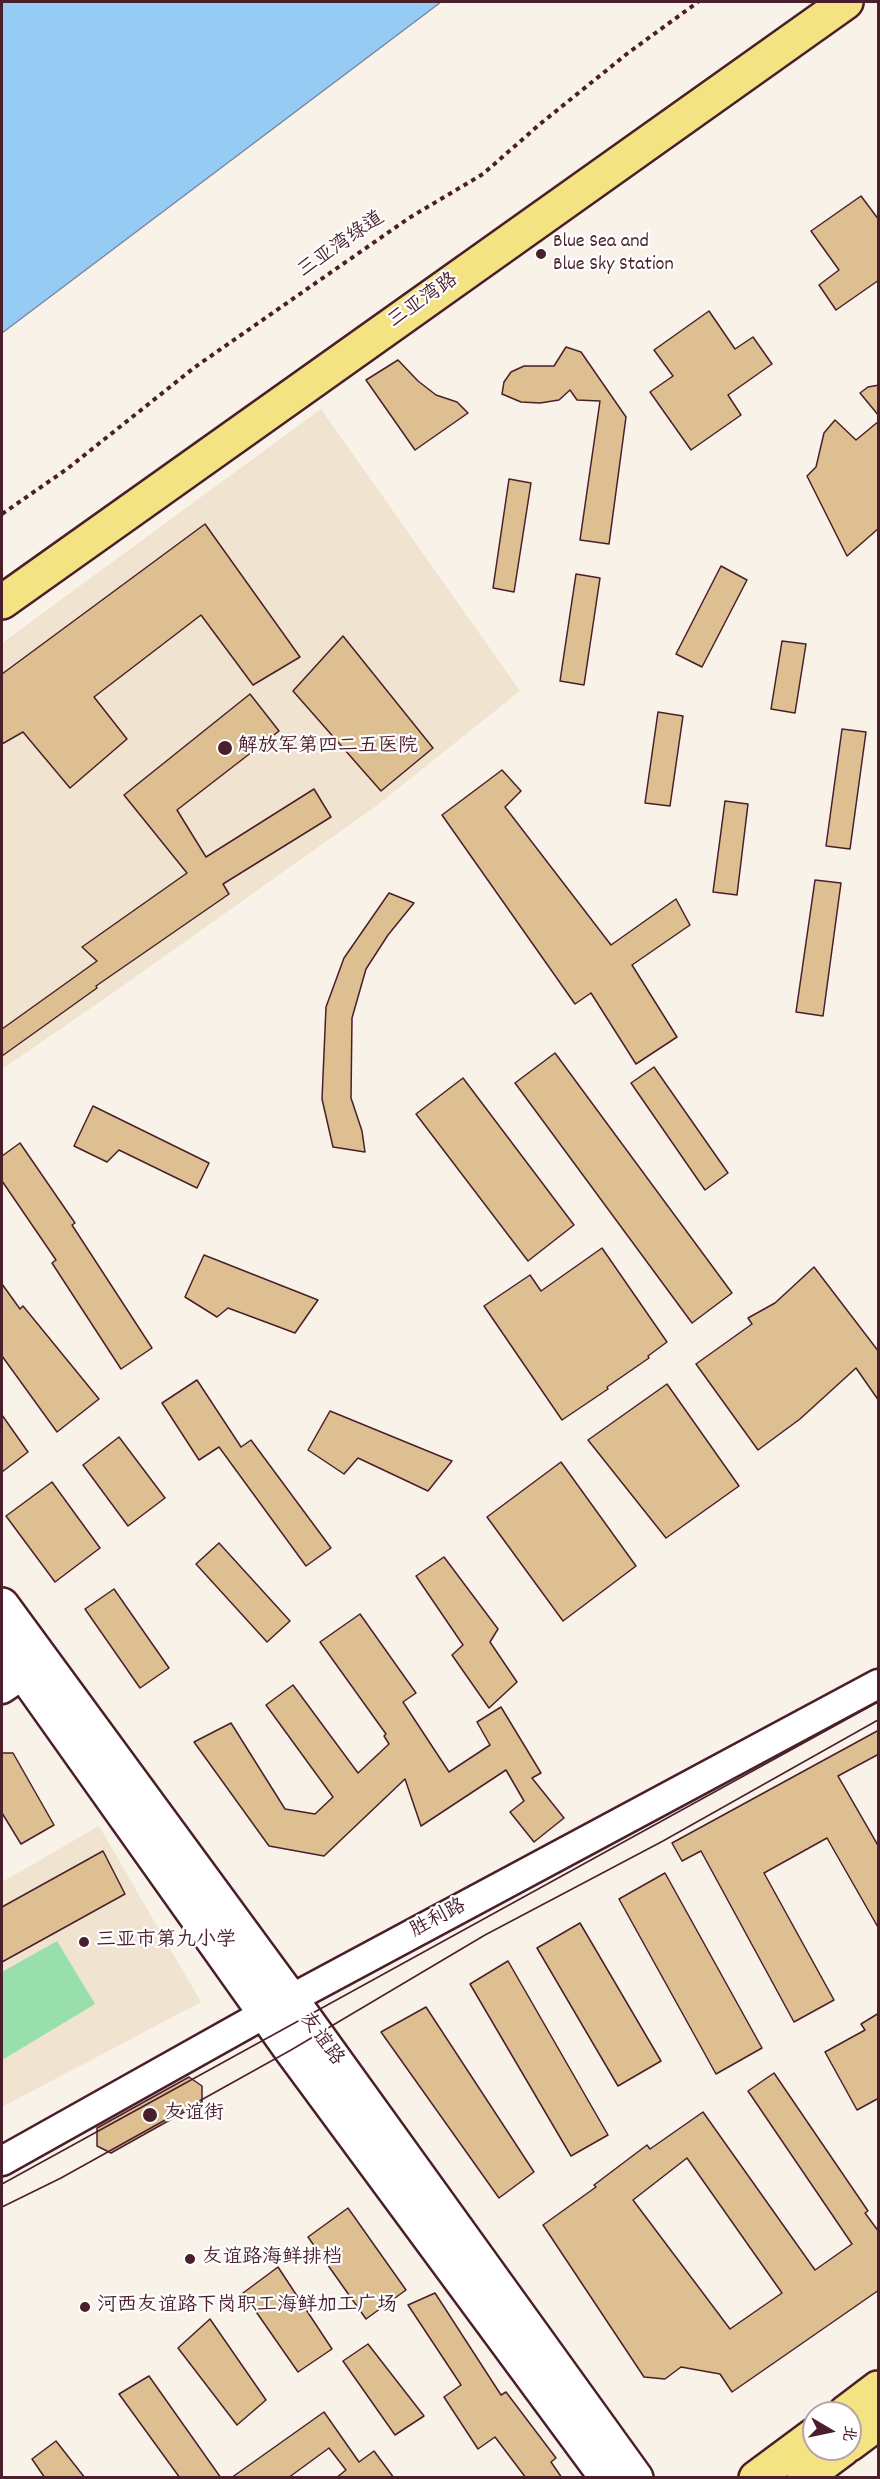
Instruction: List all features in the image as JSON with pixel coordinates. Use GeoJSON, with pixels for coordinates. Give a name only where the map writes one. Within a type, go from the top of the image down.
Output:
{"type":"FeatureCollection","features":[{"type":"Feature","properties":{"kind":"main road","name":"三亚湾路"},"geometry":{"type":"LineString","coordinates":[[2,577],[808,2]]}},
{"type":"Feature","properties":{"kind":"main road","name":"三亚湾路"},"geometry":{"type":"LineString","coordinates":[[2,602],[846,2]]}},
{"type":"Feature","properties":{"kind":"main road","name":"友谊路"},"geometry":{"type":"LineString","coordinates":[[2,1605],[24,1675]]}},
{"type":"Feature","properties":{"kind":"main road","name":"友谊路"},"geometry":{"type":"LineString","coordinates":[[2,1643],[24,1675],[636,2478]]}},
{"type":"Feature","properties":{"kind":"main road","name":"友谊路"},"geometry":{"type":"LineString","coordinates":[[278,2007],[608,2478]]}},
{"type":"Feature","properties":{"kind":"main road"},"geometry":{"type":"LineString","coordinates":[[861,2401],[879,2388]]}},
{"type":"Feature","properties":{"kind":"main road"},"geometry":{"type":"LineString","coordinates":[[862,2435],[879,2423]]}},
{"type":"Feature","properties":{"kind":"main road"},"geometry":{"type":"LineString","coordinates":[[756,2478],[802,2444]]}},
{"type":"Feature","properties":{"kind":"main road"},"geometry":{"type":"LineString","coordinates":[[804,2478],[827,2461]]}},
{"type":"Feature","properties":{"kind":"street","name":"胜利路"},"geometry":{"type":"LineString","coordinates":[[2,2161],[278,2007],[879,1684]]}},
{"type":"Feature","properties":{"kind":"path","name":"三亚湾绿道"},"geometry":{"type":"LineString","coordinates":[[2,514],[67,469],[195,367],[409,218],[483,174],[628,53],[698,2]]}},
{"type":"Feature","properties":{"kind":"shaded area","name":"解放军第四二五医院"},"geometry":{"type":"Polygon","coordinates":[[[321,409],[520,691],[376,806],[2,1069],[2,643],[321,409]]]}},
{"type":"Feature","properties":{"kind":"shaded area","name":"三亚市第九小学"},"geometry":{"type":"Polygon","coordinates":[[[99,1826],[201,2002],[2,2107],[2,1882],[99,1826]]]}},
{"type":"Feature","properties":{"kind":"green space"},"geometry":{"type":"Polygon","coordinates":[[[57,1941],[95,2004],[2,2060],[2,1972],[57,1941]]]}},
{"type":"Feature","properties":{"kind":"water"},"geometry":{"type":"Polygon","coordinates":[[[2,2],[441,2],[2,333],[2,2]]]}},
{"type":"Feature","properties":{"kind":"building"},"geometry":{"type":"Polygon","coordinates":[[[861,196],[879,220],[879,280],[836,310],[819,285],[839,270],[811,231],[861,196]]]}},
{"type":"Feature","properties":{"kind":"building"},"geometry":{"type":"Polygon","coordinates":[[[709,311],[735,349],[753,337],[772,364],[728,395],[741,415],[691,450],[650,392],[673,376],[654,350],[709,311]]]}},
{"type":"Feature","properties":{"kind":"building"},"geometry":{"type":"Polygon","coordinates":[[[566,347],[581,352],[626,417],[609,544],[580,540],[600,401],[577,400],[570,390],[559,400],[540,403],[521,402],[502,394],[504,382],[511,372],[524,366],[554,366],[566,347]]]}},
{"type":"Feature","properties":{"kind":"building"},"geometry":{"type":"Polygon","coordinates":[[[398,360],[418,381],[436,395],[457,402],[468,413],[415,450],[366,380],[398,360]]]}},
{"type":"Feature","properties":{"kind":"building"},"geometry":{"type":"Polygon","coordinates":[[[879,385],[879,416],[860,393],[868,387],[879,385]]]}},
{"type":"Feature","properties":{"kind":"building"},"geometry":{"type":"Polygon","coordinates":[[[835,420],[856,440],[879,421],[879,528],[847,556],[807,476],[816,467],[824,433],[835,420]]]}},
{"type":"Feature","properties":{"kind":"building"},"geometry":{"type":"Polygon","coordinates":[[[509,479],[531,483],[514,592],[493,588],[509,479]]]}},
{"type":"Feature","properties":{"kind":"building"},"geometry":{"type":"Polygon","coordinates":[[[205,524],[300,657],[253,685],[201,615],[94,697],[127,739],[70,788],[23,732],[2,744],[2,674],[205,524]]]}},
{"type":"Feature","properties":{"kind":"building"},"geometry":{"type":"Polygon","coordinates":[[[721,566],[747,580],[702,667],[676,654],[721,566]]]}},
{"type":"Feature","properties":{"kind":"building"},"geometry":{"type":"Polygon","coordinates":[[[576,574],[600,578],[584,685],[560,681],[576,574]]]}},
{"type":"Feature","properties":{"kind":"building"},"geometry":{"type":"Polygon","coordinates":[[[343,636],[433,748],[381,791],[293,691],[343,636]]]}},
{"type":"Feature","properties":{"kind":"building"},"geometry":{"type":"Polygon","coordinates":[[[782,641],[806,644],[795,713],[771,709],[782,641]]]}},
{"type":"Feature","properties":{"kind":"building"},"geometry":{"type":"Polygon","coordinates":[[[250,694],[279,731],[177,810],[206,857],[314,789],[331,817],[223,884],[229,894],[96,986],[97,988],[2,1056],[2,1029],[97,961],[82,947],[187,873],[124,795],[250,694]]]}},
{"type":"Feature","properties":{"kind":"building"},"geometry":{"type":"Polygon","coordinates":[[[658,712],[683,716],[670,806],[645,803],[658,712]]]}},
{"type":"Feature","properties":{"kind":"building"},"geometry":{"type":"Polygon","coordinates":[[[842,729],[866,732],[850,849],[826,846],[842,729]]]}},
{"type":"Feature","properties":{"kind":"building"},"geometry":{"type":"Polygon","coordinates":[[[502,770],[521,791],[505,807],[611,945],[676,899],[690,925],[632,965],[677,1037],[636,1064],[591,993],[575,1004],[442,815],[502,770]]]}},
{"type":"Feature","properties":{"kind":"building"},"geometry":{"type":"Polygon","coordinates":[[[725,801],[748,804],[737,895],[713,892],[725,801]]]}},
{"type":"Feature","properties":{"kind":"building"},"geometry":{"type":"Polygon","coordinates":[[[815,880],[841,883],[823,1016],[796,1012],[815,880]]]}},
{"type":"Feature","properties":{"kind":"building"},"geometry":{"type":"Polygon","coordinates":[[[389,893],[414,903],[388,935],[366,969],[352,1018],[351,1098],[362,1131],[365,1152],[333,1147],[322,1099],[326,1007],[344,958],[389,893]]]}},
{"type":"Feature","properties":{"kind":"building"},"geometry":{"type":"Polygon","coordinates":[[[555,1053],[732,1293],[692,1323],[515,1083],[555,1053]]]}},
{"type":"Feature","properties":{"kind":"building"},"geometry":{"type":"Polygon","coordinates":[[[654,1067],[728,1173],[705,1190],[631,1083],[654,1067]]]}},
{"type":"Feature","properties":{"kind":"building"},"geometry":{"type":"Polygon","coordinates":[[[463,1078],[574,1225],[528,1261],[416,1114],[463,1078]]]}},
{"type":"Feature","properties":{"kind":"building"},"geometry":{"type":"Polygon","coordinates":[[[93,1106],[209,1163],[197,1188],[119,1150],[107,1162],[74,1146],[93,1106]]]}},
{"type":"Feature","properties":{"kind":"building"},"geometry":{"type":"Polygon","coordinates":[[[20,1143],[75,1223],[72,1225],[152,1348],[121,1369],[52,1263],[56,1260],[2,1181],[2,1156],[20,1143]]]}},
{"type":"Feature","properties":{"kind":"building"},"geometry":{"type":"Polygon","coordinates":[[[602,1248],[667,1342],[648,1356],[649,1358],[607,1387],[608,1389],[562,1420],[484,1306],[530,1275],[541,1291],[602,1248]]]}},
{"type":"Feature","properties":{"kind":"building"},"geometry":{"type":"Polygon","coordinates":[[[204,1255],[318,1300],[295,1333],[228,1308],[217,1317],[185,1297],[204,1255]]]}},
{"type":"Feature","properties":{"kind":"building"},"geometry":{"type":"Polygon","coordinates":[[[814,1267],[879,1352],[879,1401],[856,1368],[800,1419],[758,1450],[696,1364],[752,1324],[748,1318],[775,1303],[814,1267]]]}},
{"type":"Feature","properties":{"kind":"building"},"geometry":{"type":"Polygon","coordinates":[[[2,1284],[20,1309],[23,1306],[99,1399],[57,1432],[2,1356],[2,1284]]]}},
{"type":"Feature","properties":{"kind":"building"},"geometry":{"type":"Polygon","coordinates":[[[197,1380],[241,1447],[251,1440],[331,1548],[306,1566],[219,1447],[199,1460],[162,1403],[197,1380]]]}},
{"type":"Feature","properties":{"kind":"building"},"geometry":{"type":"Polygon","coordinates":[[[667,1384],[739,1486],[666,1538],[588,1440],[667,1384]]]}},
{"type":"Feature","properties":{"kind":"building"},"geometry":{"type":"Polygon","coordinates":[[[330,1411],[452,1461],[428,1491],[358,1458],[344,1474],[308,1450],[330,1411]]]}},
{"type":"Feature","properties":{"kind":"building"},"geometry":{"type":"Polygon","coordinates":[[[2,1415],[28,1452],[2,1472],[2,1415]]]}},
{"type":"Feature","properties":{"kind":"building"},"geometry":{"type":"Polygon","coordinates":[[[119,1437],[165,1498],[128,1526],[83,1465],[119,1437]]]}},
{"type":"Feature","properties":{"kind":"building"},"geometry":{"type":"Polygon","coordinates":[[[561,1462],[636,1566],[563,1621],[487,1517],[561,1462]]]}},
{"type":"Feature","properties":{"kind":"building"},"geometry":{"type":"Polygon","coordinates":[[[52,1482],[100,1548],[55,1582],[6,1516],[52,1482]]]}},
{"type":"Feature","properties":{"kind":"building"},"geometry":{"type":"Polygon","coordinates":[[[219,1543],[290,1621],[267,1642],[196,1564],[219,1543]]]}},
{"type":"Feature","properties":{"kind":"building"},"geometry":{"type":"Polygon","coordinates":[[[444,1557],[498,1629],[490,1642],[517,1682],[489,1708],[452,1655],[463,1645],[416,1576],[444,1557]]]}},
{"type":"Feature","properties":{"kind":"building"},"geometry":{"type":"Polygon","coordinates":[[[114,1589],[169,1668],[140,1688],[85,1609],[114,1589]]]}},
{"type":"Feature","properties":{"kind":"building"},"geometry":{"type":"Polygon","coordinates":[[[360,1614],[416,1693],[403,1702],[449,1772],[490,1745],[477,1722],[501,1707],[541,1773],[532,1778],[564,1818],[534,1842],[510,1812],[524,1801],[506,1770],[421,1826],[405,1779],[324,1856],[269,1846],[194,1742],[231,1723],[285,1809],[315,1814],[333,1797],[266,1705],[293,1685],[358,1773],[389,1744],[384,1736],[386,1734],[320,1642],[360,1614]]]}},
{"type":"Feature","properties":{"kind":"building"},"geometry":{"type":"Polygon","coordinates":[[[879,1730],[879,1754],[838,1776],[879,1847],[879,1929],[827,1838],[764,1873],[834,2000],[794,2022],[701,1851],[682,1861],[672,1843],[879,1730]]]}},
{"type":"Feature","properties":{"kind":"building"},"geometry":{"type":"Polygon","coordinates":[[[2,1753],[13,1753],[54,1825],[21,1844],[2,1813],[2,1753]]]}},
{"type":"Feature","properties":{"kind":"building"},"geometry":{"type":"Polygon","coordinates":[[[103,1851],[125,1894],[2,1962],[2,1907],[103,1851]]]}},
{"type":"Feature","properties":{"kind":"building"},"geometry":{"type":"Polygon","coordinates":[[[665,1873],[762,2048],[716,2074],[619,1899],[665,1873]]]}},
{"type":"Feature","properties":{"kind":"building"},"geometry":{"type":"Polygon","coordinates":[[[580,1923],[661,2061],[618,2086],[537,1948],[580,1923]]]}},
{"type":"Feature","properties":{"kind":"building"},"geometry":{"type":"Polygon","coordinates":[[[508,1961],[608,2135],[571,2156],[470,1984],[508,1961]]]}},
{"type":"Feature","properties":{"kind":"building"},"geometry":{"type":"Polygon","coordinates":[[[426,2007],[534,2172],[499,2198],[381,2032],[426,2007]]]}},
{"type":"Feature","properties":{"kind":"building"},"geometry":{"type":"Polygon","coordinates":[[[879,2013],[879,2098],[857,2110],[825,2052],[865,2030],[861,2024],[879,2013]]]}},
{"type":"Feature","properties":{"kind":"building"},"geometry":{"type":"Polygon","coordinates":[[[774,2073],[868,2211],[865,2213],[879,2232],[879,2290],[732,2392],[720,2374],[681,2367],[665,2379],[644,2377],[543,2225],[596,2187],[594,2185],[647,2145],[650,2149],[703,2112],[815,2270],[852,2244],[748,2091],[774,2073]],[[687,2158],[633,2200],[730,2329],[782,2293],[687,2158]]]}},
{"type":"Feature","properties":{"kind":"building","name":"友谊街"},"geometry":{"type":"Polygon","coordinates":[[[189,2077],[202,2086],[202,2102],[111,2153],[97,2146],[97,2128],[189,2077]]]}},
{"type":"Feature","properties":{"kind":"building"},"geometry":{"type":"Polygon","coordinates":[[[348,2208],[406,2290],[366,2319],[308,2237],[348,2208]]]}},
{"type":"Feature","properties":{"kind":"building"},"geometry":{"type":"Polygon","coordinates":[[[278,2267],[332,2349],[298,2372],[243,2293],[278,2267]]]}},
{"type":"Feature","properties":{"kind":"building"},"geometry":{"type":"Polygon","coordinates":[[[435,2293],[501,2395],[506,2392],[556,2458],[551,2462],[562,2478],[526,2478],[495,2437],[478,2449],[444,2397],[461,2385],[408,2305],[435,2293]]]}},
{"type":"Feature","properties":{"kind":"building"},"geometry":{"type":"Polygon","coordinates":[[[210,2319],[266,2400],[237,2425],[178,2348],[210,2319]]]}},
{"type":"Feature","properties":{"kind":"building"},"geometry":{"type":"Polygon","coordinates":[[[368,2344],[424,2416],[395,2435],[343,2361],[368,2344]]]}},
{"type":"Feature","properties":{"kind":"building"},"geometry":{"type":"Polygon","coordinates":[[[149,2376],[221,2478],[180,2478],[119,2394],[149,2376]]]}},
{"type":"Feature","properties":{"kind":"building"},"geometry":{"type":"Polygon","coordinates":[[[324,2412],[359,2462],[374,2451],[394,2478],[336,2478],[346,2470],[329,2448],[288,2478],[231,2478],[324,2412]]]}},
{"type":"Feature","properties":{"kind":"building"},"geometry":{"type":"Polygon","coordinates":[[[56,2441],[85,2478],[45,2478],[32,2459],[56,2441]]]}},
{"type":"Feature","properties":{"kind":"tram line"},"geometry":{"type":"LineString","coordinates":[[2,2184],[878,1702]]}},
{"type":"Feature","properties":{"kind":"tram line"},"geometry":{"type":"LineString","coordinates":[[2,2207],[61,2178],[291,2050],[485,1935],[663,1841],[878,1720]]}},
{"type":"Feature","properties":{"kind":"place","name":"Blue Sea and Blue Sky Station"},"geometry":{"type":"Point","coordinates":[541,254]}},
{"type":"Feature","properties":{"kind":"place","name":"解放军第四二五医院"},"geometry":{"type":"Point","coordinates":[225,748]}},
{"type":"Feature","properties":{"kind":"place","name":"三亚市第九小学"},"geometry":{"type":"Point","coordinates":[84,1942]}},
{"type":"Feature","properties":{"kind":"place","name":"友谊街"},"geometry":{"type":"Point","coordinates":[150,2115]}},
{"type":"Feature","properties":{"kind":"place","name":"友谊路海鲜排档"},"geometry":{"type":"Point","coordinates":[190,2259]}},
{"type":"Feature","properties":{"kind":"place","name":"河西友谊路下岗职工海鲜加工广场"},"geometry":{"type":"Point","coordinates":[85,2307]}}]}
